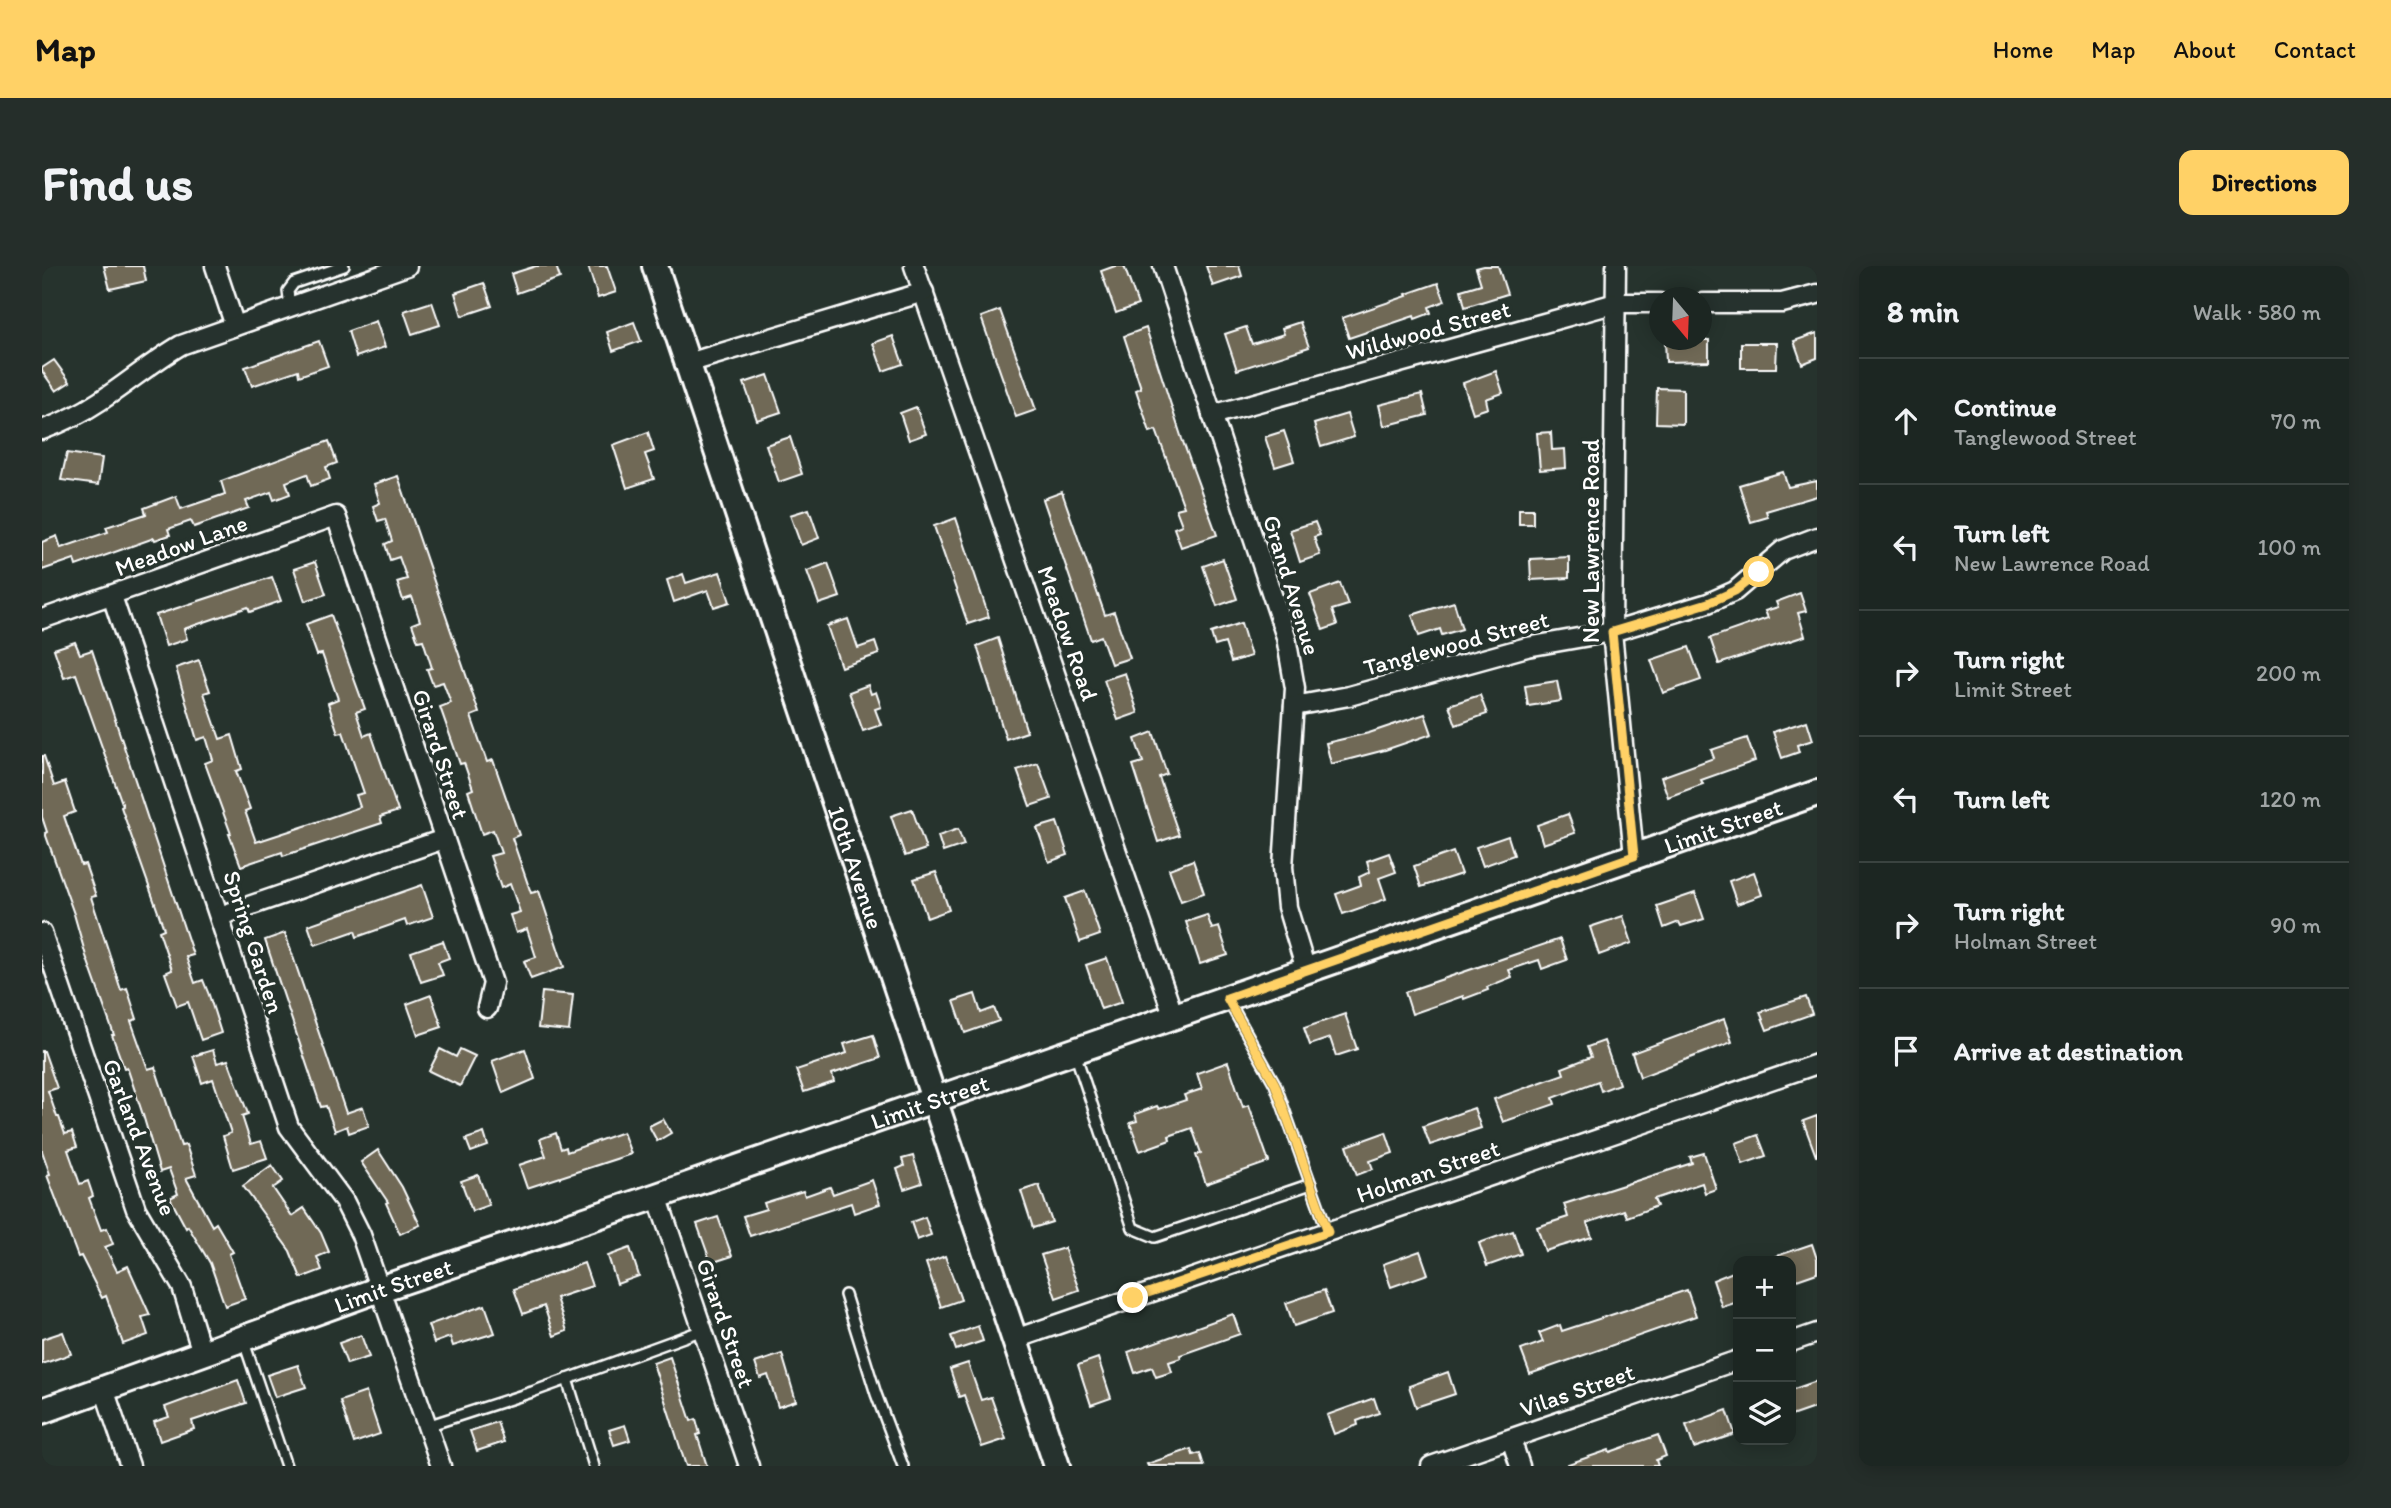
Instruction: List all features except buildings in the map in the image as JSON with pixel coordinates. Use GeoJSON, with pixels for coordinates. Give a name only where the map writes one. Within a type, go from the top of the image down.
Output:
{"type":"FeatureCollection","features":[{"type":"Feature","properties":{"kind":"street"},"geometry":{"type":"LineString","coordinates":[[42,430],[64,422],[99,402],[181,345],[407,266]]}},
{"type":"Feature","properties":{"kind":"street","name":"10th Avenue"},"geometry":{"type":"LineString","coordinates":[[655,266],[1058,1466]]}},
{"type":"Feature","properties":{"kind":"street","name":"Meadow Road"},"geometry":{"type":"LineString","coordinates":[[914,266],[1174,1017]]}},
{"type":"Feature","properties":{"kind":"street","name":"Grand Avenue"},"geometry":{"type":"LineString","coordinates":[[1163,266],[1286,636],[1295,688],[1283,867],[1287,906],[1306,970]]}},
{"type":"Feature","properties":{"kind":"street","name":"New Lawrence Road"},"geometry":{"type":"LineString","coordinates":[[1616,266],[1612,632],[1634,856]]}},
{"type":"Feature","properties":{"kind":"street"},"geometry":{"type":"LineString","coordinates":[[218,267],[235,326]]}},
{"type":"Feature","properties":{"kind":"street"},"geometry":{"type":"LineString","coordinates":[[688,363],[924,292]]}},
{"type":"Feature","properties":{"kind":"street"},"geometry":{"type":"LineString","coordinates":[[1712,303],[1782,303],[1817,294]]}},
{"type":"Feature","properties":{"kind":"street","name":"Wildwood Street"},"geometry":{"type":"LineString","coordinates":[[1212,415],[1616,303],[1649,303]]}},
{"type":"Feature","properties":{"kind":"street","name":"Meadow Lane"},"geometry":{"type":"LineString","coordinates":[[42,619],[336,516]]}},
{"type":"Feature","properties":{"kind":"street","name":"Girard Street"},"geometry":{"type":"LineString","coordinates":[[336,516],[493,983],[487,1008]]}},
{"type":"Feature","properties":{"kind":"street","name":"Tanglewood Street"},"geometry":{"type":"LineString","coordinates":[[1294,706],[1349,696],[1527,647],[1612,632],[1708,603],[1735,591],[1783,550],[1817,537]]}},
{"type":"Feature","properties":{"kind":"street","name":"Spring Garden"},"geometry":{"type":"LineString","coordinates":[[112,596],[289,1127],[344,1201],[361,1235],[441,1466]]}},
{"type":"Feature","properties":{"kind":"street","name":"Limit Street"},"geometry":{"type":"LineString","coordinates":[[42,1411],[380,1289],[657,1196],[1817,793]]}},
{"type":"Feature","properties":{"kind":"street"},"geometry":{"type":"LineString","coordinates":[[220,916],[444,839]]}},
{"type":"Feature","properties":{"kind":"street","name":"Garland Avenue"},"geometry":{"type":"LineString","coordinates":[[43,939],[136,1209],[182,1287],[202,1353]]}},
{"type":"Feature","properties":{"kind":"street","name":"Holman Street"},"geometry":{"type":"LineString","coordinates":[[1015,1339],[1817,1064]]}},
{"type":"Feature","properties":{"kind":"street","name":"Girard Street"},"geometry":{"type":"LineString","coordinates":[[657,1196],[750,1466]]}},
{"type":"Feature","properties":{"kind":"street"},"geometry":{"type":"LineString","coordinates":[[1796,1340],[1817,1333]]}},
{"type":"Feature","properties":{"kind":"street","name":"Vilas Street"},"geometry":{"type":"LineString","coordinates":[[1432,1466],[1733,1362]]}},
{"type":"Feature","properties":{"kind":"street"},"geometry":{"type":"LineString","coordinates":[[104,1388],[130,1466]]}},
{"type":"Feature","properties":{"kind":"street"},"geometry":{"type":"LineString","coordinates":[[1511,1439],[1520,1466]]}},
{"type":"Feature","properties":{"kind":"lane"},"geometry":{"type":"LineString","coordinates":[[290,307],[288,291],[294,283],[344,266]]}},
{"type":"Feature","properties":{"kind":"lane"},"geometry":{"type":"LineString","coordinates":[[1227,998],[1275,1084],[1328,1232]]}},
{"type":"Feature","properties":{"kind":"lane"},"geometry":{"type":"LineString","coordinates":[[1074,1051],[1133,1228],[1155,1237],[1311,1184]]}},
{"type":"Feature","properties":{"kind":"lane"},"geometry":{"type":"LineString","coordinates":[[845,1296],[876,1394],[903,1466]]}},
{"type":"Feature","properties":{"kind":"lane"},"geometry":{"type":"LineString","coordinates":[[427,1426],[703,1330]]}},
{"type":"Feature","properties":{"kind":"lane"},"geometry":{"type":"LineString","coordinates":[[243,1339],[286,1466]]}},
{"type":"Feature","properties":{"kind":"lane"},"geometry":{"type":"LineString","coordinates":[[567,1379],[594,1466]]}},
{"type":"Feature","properties":{"kind":"route"},"geometry":{"type":"LineString","coordinates":[[1133,1298],[1328,1232],[1275,1084],[1227,998],[1634,856],[1612,632],[1708,603],[1735,591],[1759,572]]}}]}
